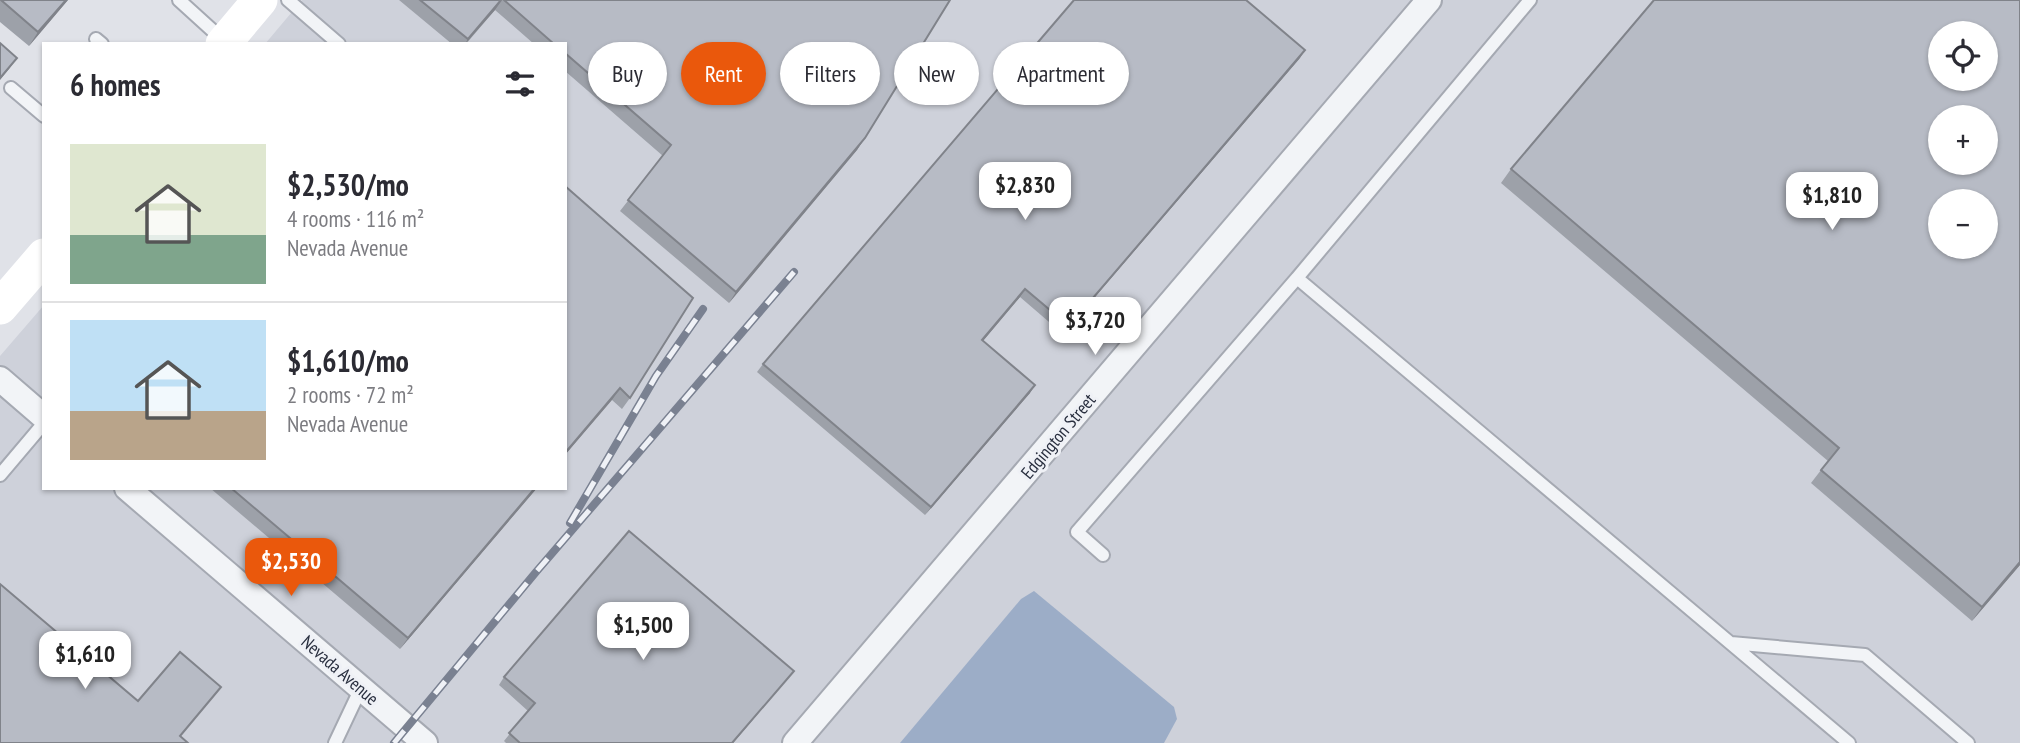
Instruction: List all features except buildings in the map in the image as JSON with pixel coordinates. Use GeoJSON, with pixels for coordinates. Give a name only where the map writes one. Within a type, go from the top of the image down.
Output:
{"type":"FeatureCollection","features":[{"type":"Feature","properties":{"kind":"main road"},"geometry":{"type":"LineString","coordinates":[[226,42],[260,0]]}},
{"type":"Feature","properties":{"kind":"main road"},"geometry":{"type":"LineString","coordinates":[[0,307],[42,258]]}},
{"type":"Feature","properties":{"kind":"street","name":"Edgington Street"},"geometry":{"type":"LineString","coordinates":[[795,743],[1429,0]]}},
{"type":"Feature","properties":{"kind":"street"},"geometry":{"type":"LineString","coordinates":[[0,379],[42,415]]}},
{"type":"Feature","properties":{"kind":"street","name":"Nevada Avenue"},"geometry":{"type":"LineString","coordinates":[[129,490],[425,743]]}},
{"type":"Feature","properties":{"kind":"lane"},"geometry":{"type":"LineString","coordinates":[[179,0],[224,42]]}},
{"type":"Feature","properties":{"kind":"lane"},"geometry":{"type":"LineString","coordinates":[[288,0],[337,42]]}},
{"type":"Feature","properties":{"kind":"lane"},"geometry":{"type":"LineString","coordinates":[[1103,555],[1077,532],[1297,278],[1530,0]]}},
{"type":"Feature","properties":{"kind":"lane"},"geometry":{"type":"LineString","coordinates":[[11,88],[42,114]]}},
{"type":"Feature","properties":{"kind":"lane"},"geometry":{"type":"LineString","coordinates":[[1297,278],[1849,743]]}},
{"type":"Feature","properties":{"kind":"lane"},"geometry":{"type":"LineString","coordinates":[[0,475],[42,425]]}},
{"type":"Feature","properties":{"kind":"lane"},"geometry":{"type":"LineString","coordinates":[[1731,643],[1865,655],[1968,743]]}},
{"type":"Feature","properties":{"kind":"lane"},"geometry":{"type":"LineString","coordinates":[[335,743],[361,688]]}},
{"type":"Feature","properties":{"kind":"shaded area"},"geometry":{"type":"Polygon","coordinates":[[[302,0],[2020,0],[2020,743],[0,743],[0,356],[42,307],[42,490],[567,490],[567,42],[267,42],[302,0]]]}},
{"type":"Feature","properties":{"kind":"water"},"geometry":{"type":"Polygon","coordinates":[[[1034,591],[1174,707],[1177,719],[1164,743],[900,743],[1021,599],[1034,591]]]}},
{"type":"Feature","properties":{"kind":"railway"},"geometry":{"type":"LineString","coordinates":[[394,743],[536,572],[794,272]]}},
{"type":"Feature","properties":{"kind":"railway"},"geometry":{"type":"LineString","coordinates":[[570,523],[656,376],[703,309]]}}]}
